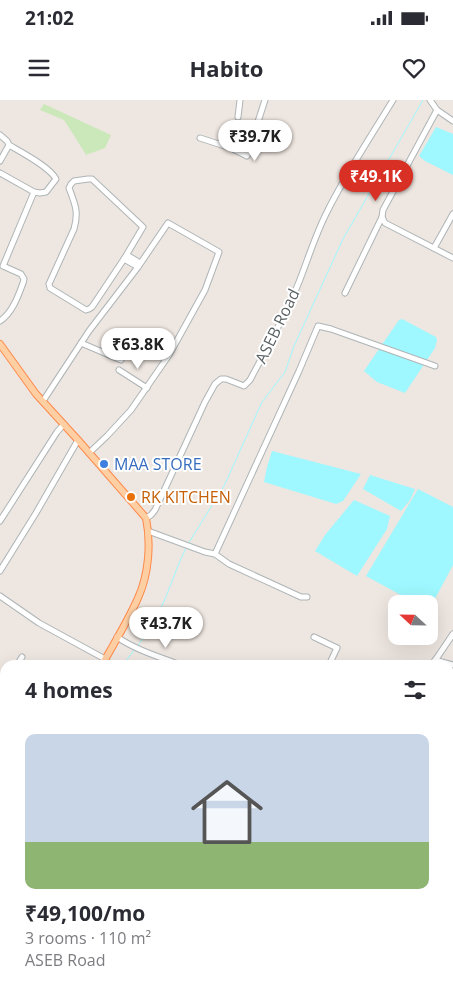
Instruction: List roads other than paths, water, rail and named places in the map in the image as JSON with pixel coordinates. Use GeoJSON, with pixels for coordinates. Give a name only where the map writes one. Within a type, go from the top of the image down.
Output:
{"type":"FeatureCollection","features":[{"type":"Feature","properties":{"kind":"main road"},"geometry":{"type":"LineString","coordinates":[[0,344],[43,401],[146,518],[149,545],[146,573],[139,596],[104,660]]}},
{"type":"Feature","properties":{"kind":"street"},"geometry":{"type":"LineString","coordinates":[[238,117],[240,100]]}},
{"type":"Feature","properties":{"kind":"street"},"geometry":{"type":"LineString","coordinates":[[200,138],[231,148],[247,156],[265,100]]}},
{"type":"Feature","properties":{"kind":"street","name":"ASEB Road"},"geometry":{"type":"LineString","coordinates":[[146,518],[155,510],[215,384],[221,379],[226,379],[244,386],[250,380],[285,314],[332,202],[393,100]]}},
{"type":"Feature","properties":{"kind":"street"},"geometry":{"type":"LineString","coordinates":[[430,100],[437,110],[453,122]]}},
{"type":"Feature","properties":{"kind":"street"},"geometry":{"type":"LineString","coordinates":[[345,293],[382,217],[383,210],[437,110]]}},
{"type":"Feature","properties":{"kind":"street"},"geometry":{"type":"LineString","coordinates":[[0,135],[9,144],[48,170],[56,179],[46,192],[40,193],[34,192],[0,173]]}},
{"type":"Feature","properties":{"kind":"street"},"geometry":{"type":"LineString","coordinates":[[0,161],[9,144]]}},
{"type":"Feature","properties":{"kind":"street"},"geometry":{"type":"LineString","coordinates":[[92,179],[143,225],[143,229],[126,257],[91,308],[86,310],[49,286],[77,220],[77,209],[69,188],[74,181],[92,179]]}},
{"type":"Feature","properties":{"kind":"street"},"geometry":{"type":"LineString","coordinates":[[0,321],[12,309],[23,284],[24,280],[21,274],[3,266],[34,192]]}},
{"type":"Feature","properties":{"kind":"street"},"geometry":{"type":"LineString","coordinates":[[434,248],[453,214]]}},
{"type":"Feature","properties":{"kind":"street"},"geometry":{"type":"LineString","coordinates":[[382,217],[385,223],[453,258]]}},
{"type":"Feature","properties":{"kind":"street"},"geometry":{"type":"LineString","coordinates":[[43,401],[81,343],[168,223],[219,252],[205,290],[169,355],[132,410],[89,453]]}},
{"type":"Feature","properties":{"kind":"street"},"geometry":{"type":"LineString","coordinates":[[126,257],[139,265]]}},
{"type":"Feature","properties":{"kind":"street"},"geometry":{"type":"LineString","coordinates":[[91,308],[99,318]]}},
{"type":"Feature","properties":{"kind":"street"},"geometry":{"type":"LineString","coordinates":[[215,554],[300,371],[318,326],[435,366]]}},
{"type":"Feature","properties":{"kind":"street"},"geometry":{"type":"LineString","coordinates":[[81,343],[121,360]]}},
{"type":"Feature","properties":{"kind":"street"},"geometry":{"type":"LineString","coordinates":[[119,370],[147,388]]}},
{"type":"Feature","properties":{"kind":"street"},"geometry":{"type":"LineString","coordinates":[[0,521],[64,424]]}},
{"type":"Feature","properties":{"kind":"street"},"geometry":{"type":"LineString","coordinates":[[0,571],[78,440]]}},
{"type":"Feature","properties":{"kind":"street"},"geometry":{"type":"LineString","coordinates":[[148,531],[215,554],[229,564],[301,597],[307,597]]}},
{"type":"Feature","properties":{"kind":"street"},"geometry":{"type":"LineString","coordinates":[[0,596],[39,624],[100,660]]}},
{"type":"Feature","properties":{"kind":"street"},"geometry":{"type":"LineString","coordinates":[[435,660],[453,634]]}},
{"type":"Feature","properties":{"kind":"street"},"geometry":{"type":"LineString","coordinates":[[314,637],[337,648],[332,660]]}},
{"type":"Feature","properties":{"kind":"street"},"geometry":{"type":"LineString","coordinates":[[117,638],[145,652],[167,660]]}},
{"type":"Feature","properties":{"kind":"water"},"geometry":{"type":"Polygon","coordinates":[[[436,127],[453,134],[453,175],[419,156],[436,127]]]}},
{"type":"Feature","properties":{"kind":"water"},"geometry":{"type":"Polygon","coordinates":[[[402,319],[436,337],[437,340],[435,348],[405,393],[377,382],[364,371],[399,320],[402,319]]]}},
{"type":"Feature","properties":{"kind":"water"},"geometry":{"type":"Polygon","coordinates":[[[272,451],[361,474],[343,501],[336,504],[264,482],[272,451]]]}},
{"type":"Feature","properties":{"kind":"water"},"geometry":{"type":"Polygon","coordinates":[[[370,475],[415,489],[410,500],[401,511],[363,489],[370,475]]]}},
{"type":"Feature","properties":{"kind":"water"},"geometry":{"type":"Polygon","coordinates":[[[418,489],[453,507],[453,565],[437,595],[401,595],[366,576],[418,489]]]}},
{"type":"Feature","properties":{"kind":"water"},"geometry":{"type":"Polygon","coordinates":[[[354,500],[390,516],[387,529],[357,576],[315,551],[325,535],[354,500]]]}},
{"type":"Feature","properties":{"kind":"waterway"},"geometry":{"type":"LineString","coordinates":[[188,544],[224,486],[262,402],[285,372],[294,346],[343,239],[423,100]]}},
{"type":"Feature","properties":{"kind":"waterway"},"geometry":{"type":"LineString","coordinates":[[137,647],[162,605],[186,548]]}},
{"type":"Feature","properties":{"kind":"waterway"},"geometry":{"type":"LineString","coordinates":[[127,660],[134,650]]}},
{"type":"Feature","properties":{"kind":"place","name":"MAA STORE"},"geometry":{"type":"Point","coordinates":[104,464]}},
{"type":"Feature","properties":{"kind":"place","name":"RK KITCHEN"},"geometry":{"type":"Point","coordinates":[131,497]}}]}
